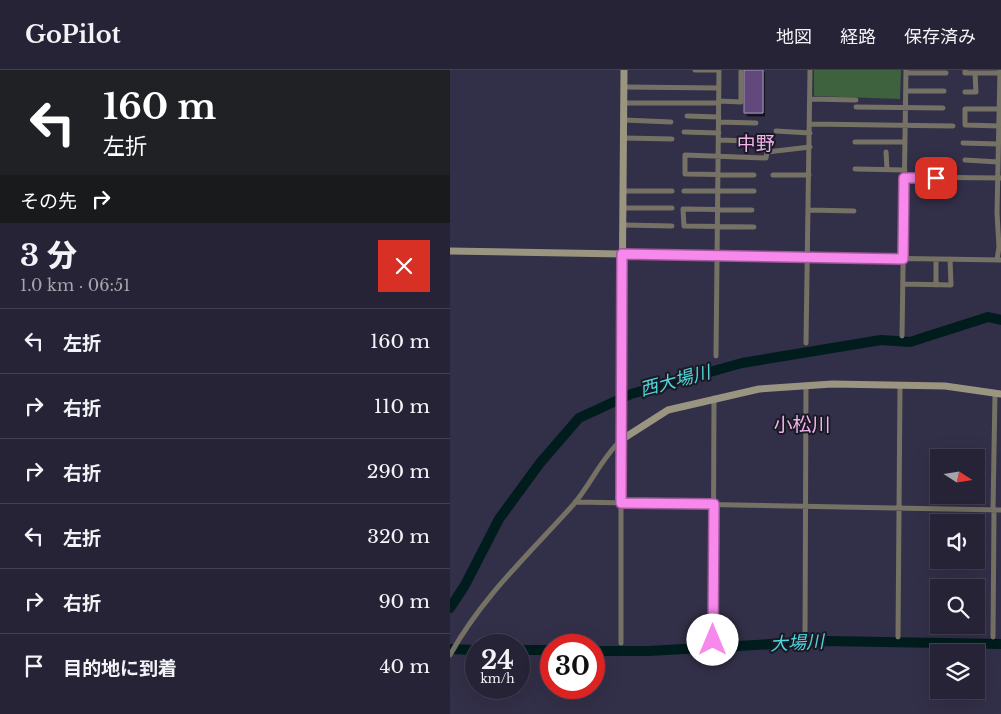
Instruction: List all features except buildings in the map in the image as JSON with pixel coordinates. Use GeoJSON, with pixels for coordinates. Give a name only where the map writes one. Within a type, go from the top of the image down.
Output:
{"type":"FeatureCollection","features":[{"type":"Feature","properties":{"kind":"street"},"geometry":{"type":"LineString","coordinates":[[620,642],[624,70]]}},
{"type":"Feature","properties":{"kind":"street"},"geometry":{"type":"LineString","coordinates":[[695,70],[719,70],[716,356]]}},
{"type":"Feature","properties":{"kind":"street"},"geometry":{"type":"LineString","coordinates":[[624,103],[741,102],[741,70]]}},
{"type":"Feature","properties":{"kind":"street"},"geometry":{"type":"LineString","coordinates":[[806,343],[810,70]]}},
{"type":"Feature","properties":{"kind":"street"},"geometry":{"type":"LineString","coordinates":[[450,251],[999,260],[998,144],[1000,72],[965,73],[965,70]]}},
{"type":"Feature","properties":{"kind":"street"},"geometry":{"type":"LineString","coordinates":[[902,336],[906,72],[946,73]]}},
{"type":"Feature","properties":{"kind":"street"},"geometry":{"type":"LineString","coordinates":[[965,92],[976,92],[975,73]]}},
{"type":"Feature","properties":{"kind":"street"},"geometry":{"type":"LineString","coordinates":[[624,87],[719,88]]}},
{"type":"Feature","properties":{"kind":"street"},"geometry":{"type":"LineString","coordinates":[[906,90],[944,90]]}},
{"type":"Feature","properties":{"kind":"street"},"geometry":{"type":"LineString","coordinates":[[810,99],[906,108],[943,108]]}},
{"type":"Feature","properties":{"kind":"street"},"geometry":{"type":"LineString","coordinates":[[999,128],[965,125],[965,109],[1000,109]]}},
{"type":"Feature","properties":{"kind":"street"},"geometry":{"type":"LineString","coordinates":[[687,116],[756,123]]}},
{"type":"Feature","properties":{"kind":"street"},"geometry":{"type":"LineString","coordinates":[[624,120],[671,122]]}},
{"type":"Feature","properties":{"kind":"street"},"geometry":{"type":"LineString","coordinates":[[810,124],[953,126]]}},
{"type":"Feature","properties":{"kind":"street"},"geometry":{"type":"LineString","coordinates":[[776,131],[810,133]]}},
{"type":"Feature","properties":{"kind":"street"},"geometry":{"type":"LineString","coordinates":[[684,132],[749,141]]}},
{"type":"Feature","properties":{"kind":"street"},"geometry":{"type":"LineString","coordinates":[[624,138],[672,139]]}},
{"type":"Feature","properties":{"kind":"street"},"geometry":{"type":"LineString","coordinates":[[856,142],[905,142]]}},
{"type":"Feature","properties":{"kind":"street"},"geometry":{"type":"LineString","coordinates":[[963,143],[998,144]]}},
{"type":"Feature","properties":{"kind":"street"},"geometry":{"type":"LineString","coordinates":[[754,175],[686,174],[685,155],[766,158],[767,152],[810,147]]}},
{"type":"Feature","properties":{"kind":"street"},"geometry":{"type":"LineString","coordinates":[[886,152],[887,169]]}},
{"type":"Feature","properties":{"kind":"street"},"geometry":{"type":"LineString","coordinates":[[965,160],[999,160]]}},
{"type":"Feature","properties":{"kind":"street"},"geometry":{"type":"LineString","coordinates":[[855,169],[904,170]]}},
{"type":"Feature","properties":{"kind":"street"},"geometry":{"type":"LineString","coordinates":[[773,175],[809,175]]}},
{"type":"Feature","properties":{"kind":"street"},"geometry":{"type":"LineString","coordinates":[[904,178],[999,178]]}},
{"type":"Feature","properties":{"kind":"street"},"geometry":{"type":"LineString","coordinates":[[623,191],[672,191]]}},
{"type":"Feature","properties":{"kind":"street"},"geometry":{"type":"LineString","coordinates":[[684,191],[754,191]]}},
{"type":"Feature","properties":{"kind":"street"},"geometry":{"type":"LineString","coordinates":[[623,208],[672,208]]}},
{"type":"Feature","properties":{"kind":"street"},"geometry":{"type":"LineString","coordinates":[[752,210],[683,209],[684,226],[754,227]]}},
{"type":"Feature","properties":{"kind":"street"},"geometry":{"type":"LineString","coordinates":[[808,210],[854,211]]}},
{"type":"Feature","properties":{"kind":"street"},"geometry":{"type":"LineString","coordinates":[[622,225],[672,226]]}},
{"type":"Feature","properties":{"kind":"street"},"geometry":{"type":"LineString","coordinates":[[936,259],[936,285]]}},
{"type":"Feature","properties":{"kind":"street"},"geometry":{"type":"LineString","coordinates":[[903,284],[951,285],[950,260]]}},
{"type":"Feature","properties":{"kind":"street"},"geometry":{"type":"LineString","coordinates":[[805,639],[806,385]]}},
{"type":"Feature","properties":{"kind":"street"},"geometry":{"type":"LineString","coordinates":[[450,655],[476,612],[511,570],[575,502],[608,453],[621,440],[668,410],[759,389],[806,385],[945,386],[998,394],[994,510],[993,637]]}},
{"type":"Feature","properties":{"kind":"street"},"geometry":{"type":"LineString","coordinates":[[898,636],[900,386]]}},
{"type":"Feature","properties":{"kind":"street"},"geometry":{"type":"LineString","coordinates":[[713,640],[714,398]]}},
{"type":"Feature","properties":{"kind":"street"},"geometry":{"type":"LineString","coordinates":[[575,502],[1001,510]]}},
{"type":"Feature","properties":{"kind":"green space"},"geometry":{"type":"Polygon","coordinates":[[[814,70],[901,70],[900,99],[814,96],[814,70]]]}},
{"type":"Feature","properties":{"kind":"waterway","name":"西大場川"},"geometry":{"type":"LineString","coordinates":[[450,608],[465,585],[499,519],[540,463],[579,418],[631,394],[742,363],[881,340],[910,342],[988,317],[1001,320]]}},
{"type":"Feature","properties":{"kind":"waterway","name":"大場川"},"geometry":{"type":"LineString","coordinates":[[605,651],[648,651],[827,641],[1001,644]]}},
{"type":"Feature","properties":{"kind":"waterway","name":"大場川"},"geometry":{"type":"LineString","coordinates":[[450,649],[465,650]]}},
{"type":"Feature","properties":{"kind":"waterway","name":"大場川"},"geometry":{"type":"LineString","coordinates":[[530,650],[540,650]]}},
{"type":"Feature","properties":{"kind":"district","name":"中野"},"geometry":{"type":"Point","coordinates":[756,143]}},
{"type":"Feature","properties":{"kind":"district","name":"小松川"},"geometry":{"type":"Point","coordinates":[802,424]}},
{"type":"Feature","properties":{"kind":"route"},"geometry":{"type":"LineString","coordinates":[[713,640],[714,504],[621,503],[622,254],[903,259],[904,178],[936,178]]}}]}
